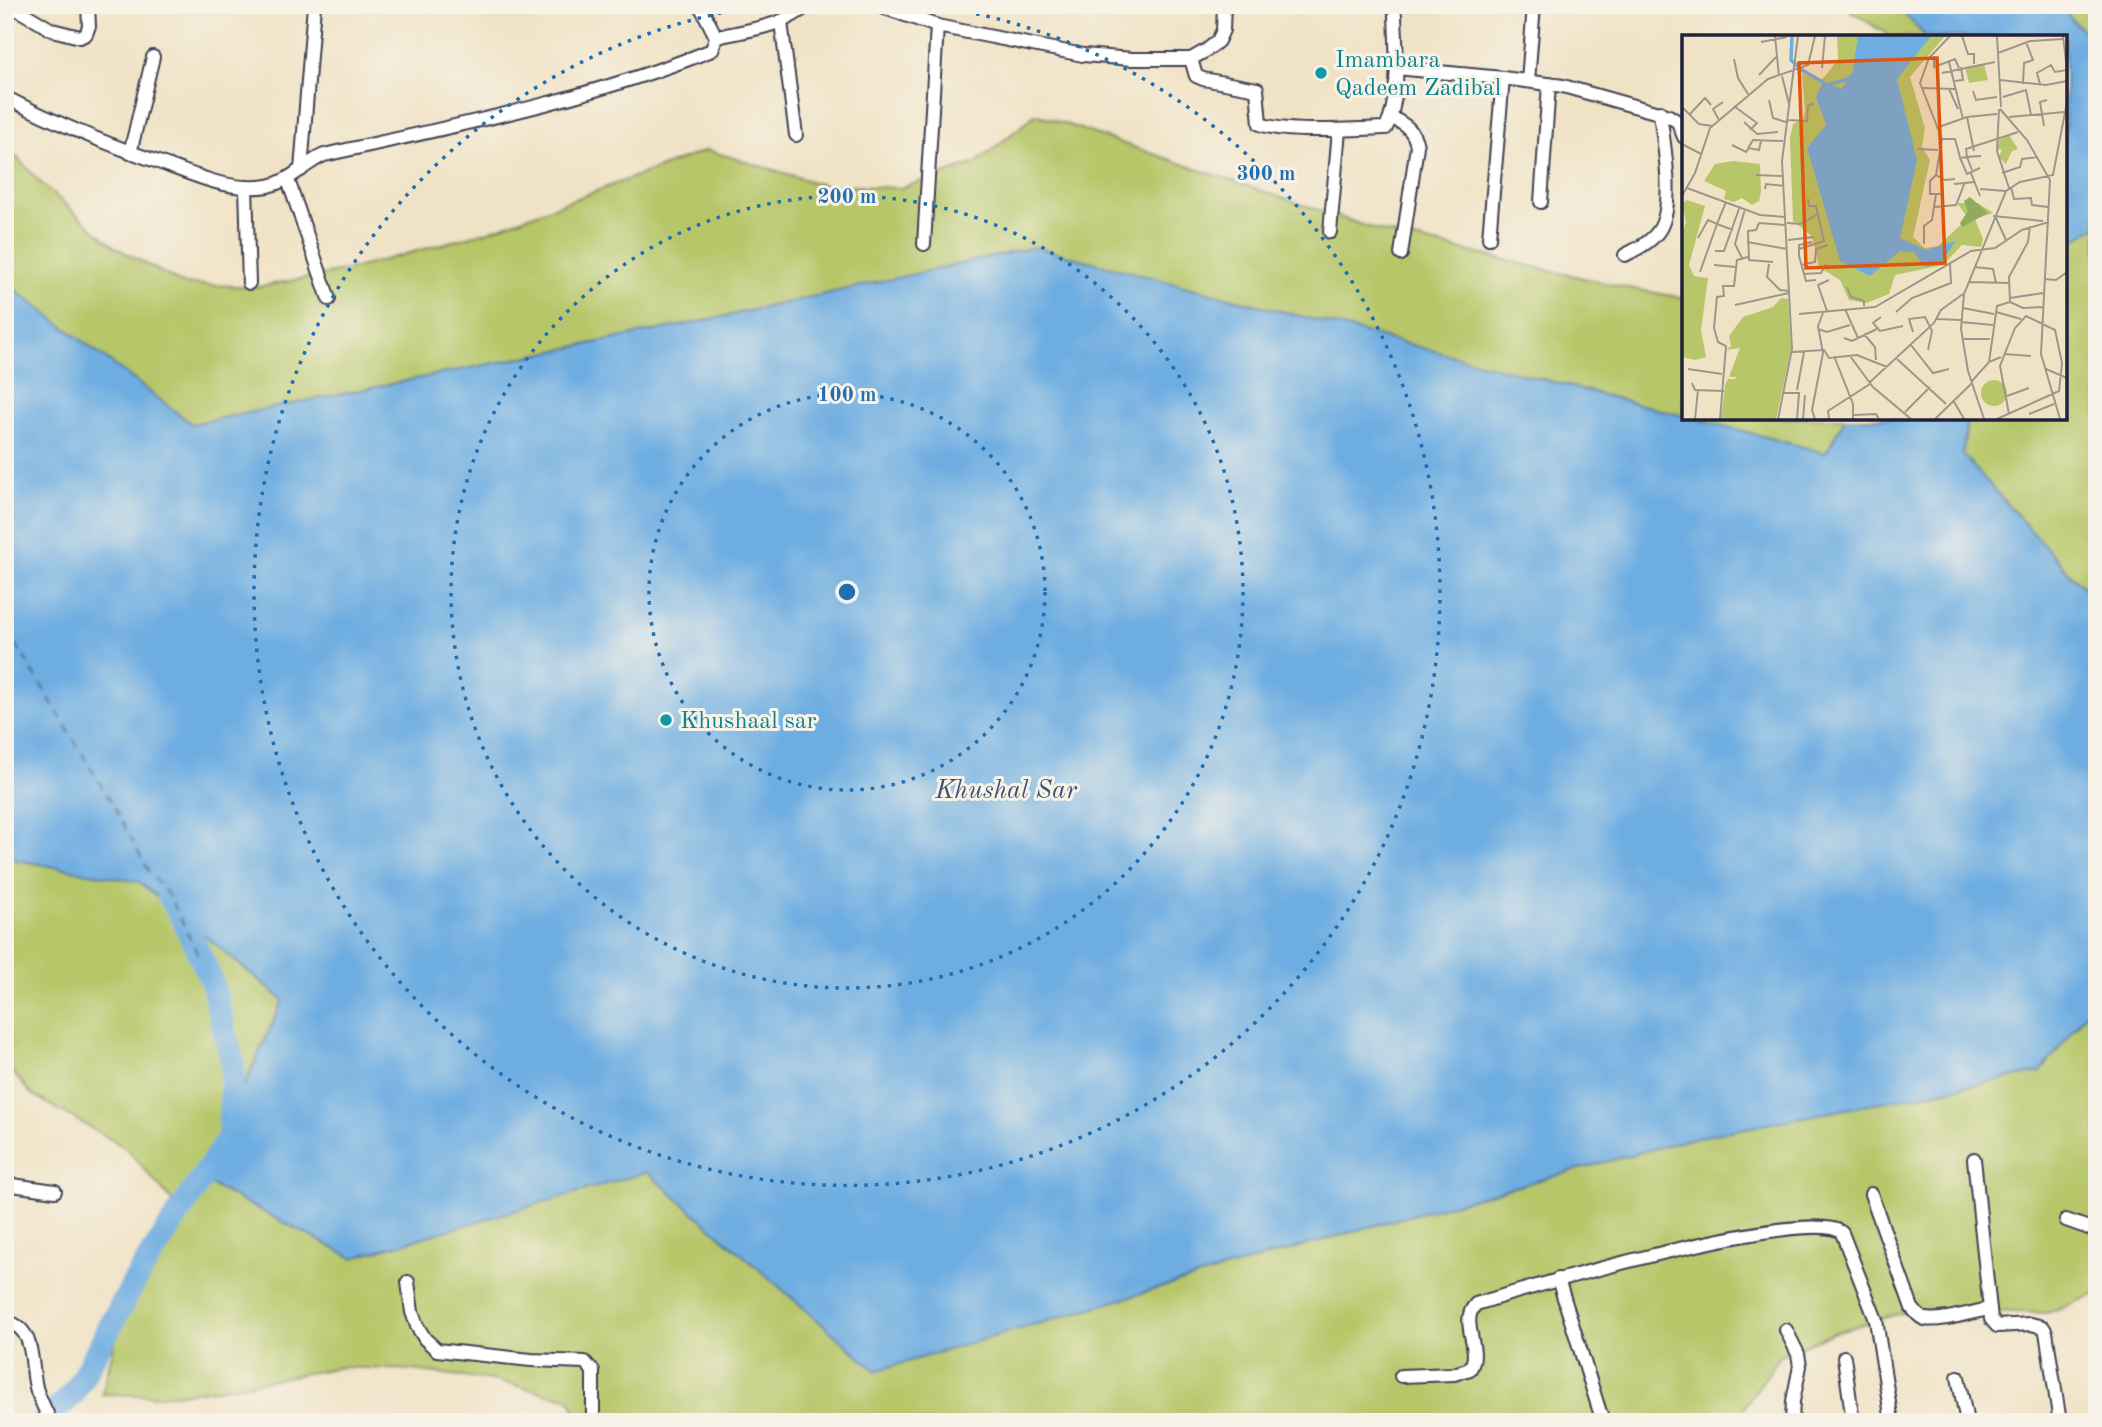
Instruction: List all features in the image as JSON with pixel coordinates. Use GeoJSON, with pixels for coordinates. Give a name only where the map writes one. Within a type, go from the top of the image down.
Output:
{"type":"FeatureCollection","features":[{"type":"Feature","properties":{"kind":"street"},"geometry":{"type":"LineString","coordinates":[[10,5],[52,30],[80,37],[86,33],[89,26],[88,5]]}},
{"type":"Feature","properties":{"kind":"street"},"geometry":{"type":"LineString","coordinates":[[301,170],[314,5]]}},
{"type":"Feature","properties":{"kind":"street"},"geometry":{"type":"LineString","coordinates":[[5,97],[55,123],[130,153],[221,184],[268,186],[288,180],[312,160],[324,155],[477,120],[638,77],[712,50],[716,37],[700,5]]}},
{"type":"Feature","properties":{"kind":"street"},"geometry":{"type":"LineString","coordinates":[[716,37],[781,22],[792,18],[808,5]]}},
{"type":"Feature","properties":{"kind":"street"},"geometry":{"type":"LineString","coordinates":[[876,5],[937,26],[1083,55],[1132,60],[1191,59],[1207,50],[1217,41],[1223,30],[1224,5]]}},
{"type":"Feature","properties":{"kind":"street"},"geometry":{"type":"LineString","coordinates":[[1528,82],[1534,5]]}},
{"type":"Feature","properties":{"kind":"street"},"geometry":{"type":"LineString","coordinates":[[1191,59],[1196,76],[1257,89],[1260,124],[1284,128],[1339,130],[1386,128],[1391,117],[1396,68],[1395,15]]}},
{"type":"Feature","properties":{"kind":"street"},"geometry":{"type":"LineString","coordinates":[[781,22],[796,135]]}},
{"type":"Feature","properties":{"kind":"street"},"geometry":{"type":"LineString","coordinates":[[924,244],[937,26]]}},
{"type":"Feature","properties":{"kind":"street"},"geometry":{"type":"LineString","coordinates":[[130,153],[153,57]]}},
{"type":"Feature","properties":{"kind":"street"},"geometry":{"type":"LineString","coordinates":[[1396,68],[1503,78],[1581,90],[1660,112],[1678,122],[1682,133]]}},
{"type":"Feature","properties":{"kind":"street"},"geometry":{"type":"LineString","coordinates":[[1489,238],[1503,78]]}},
{"type":"Feature","properties":{"kind":"street"},"geometry":{"type":"LineString","coordinates":[[1541,202],[1549,84]]}},
{"type":"Feature","properties":{"kind":"street"},"geometry":{"type":"LineString","coordinates":[[1625,256],[1659,231],[1665,217],[1667,200],[1660,112]]}},
{"type":"Feature","properties":{"kind":"street"},"geometry":{"type":"LineString","coordinates":[[1391,117],[1415,134],[1417,146],[1401,254]]}},
{"type":"Feature","properties":{"kind":"street"},"geometry":{"type":"LineString","coordinates":[[1330,232],[1339,130]]}},
{"type":"Feature","properties":{"kind":"street"},"geometry":{"type":"LineString","coordinates":[[288,180],[329,299]]}},
{"type":"Feature","properties":{"kind":"street"},"geometry":{"type":"LineString","coordinates":[[246,187],[249,283]]}},
{"type":"Feature","properties":{"kind":"street"},"geometry":{"type":"LineString","coordinates":[[1974,1159],[1989,1310],[1997,1326],[2031,1324],[2043,1327],[2060,1422]]}},
{"type":"Feature","properties":{"kind":"street"},"geometry":{"type":"LineString","coordinates":[[5,1184],[55,1191]]}},
{"type":"Feature","properties":{"kind":"street"},"geometry":{"type":"LineString","coordinates":[[1871,1194],[1912,1308],[1918,1316],[1936,1319],[1989,1310]]}},
{"type":"Feature","properties":{"kind":"street"},"geometry":{"type":"LineString","coordinates":[[2066,1220],[2097,1231]]}},
{"type":"Feature","properties":{"kind":"street"},"geometry":{"type":"LineString","coordinates":[[1401,1376],[1454,1374],[1470,1369],[1475,1353],[1468,1320],[1470,1310],[1476,1304],[1558,1279],[1722,1240],[1830,1226],[1842,1233],[1876,1320],[1892,1422]]}},
{"type":"Feature","properties":{"kind":"street"},"geometry":{"type":"LineString","coordinates":[[1558,1279],[1603,1422]]}},
{"type":"Feature","properties":{"kind":"street"},"geometry":{"type":"LineString","coordinates":[[408,1282],[417,1326],[436,1350],[531,1360],[585,1362],[593,1371],[593,1422]]}},
{"type":"Feature","properties":{"kind":"street"},"geometry":{"type":"LineString","coordinates":[[5,1321],[23,1329],[32,1358],[36,1389],[50,1421]]}},
{"type":"Feature","properties":{"kind":"street"},"geometry":{"type":"LineString","coordinates":[[1786,1330],[1798,1354],[1800,1366],[1792,1422]]}},
{"type":"Feature","properties":{"kind":"street"},"geometry":{"type":"LineString","coordinates":[[1844,1357],[1853,1422]]}},
{"type":"Feature","properties":{"kind":"street"},"geometry":{"type":"LineString","coordinates":[[1958,1377],[1967,1422]]}},
{"type":"Feature","properties":{"kind":"green space","name":"Khushal Sar"},"geometry":{"type":"Polygon","coordinates":[[[1842,5],[2097,5],[2097,1294],[2047,1313],[1915,1309],[1832,1333],[1781,1355],[1734,1422],[581,1422],[570,1399],[492,1380],[411,1370],[341,1367],[231,1387],[160,1396],[102,1394],[125,1301],[186,1217],[126,1148],[31,1094],[5,1063],[5,145],[43,185],[115,247],[183,284],[258,287],[348,270],[486,232],[707,150],[823,185],[901,188],[976,163],[1036,114],[1383,232],[1623,287],[1682,298],[1682,420],[2067,420],[2067,35],[1888,35],[1842,5]]]}},
{"type":"Feature","properties":{"kind":"water"},"geometry":{"type":"Polygon","coordinates":[[[1896,5],[2057,5],[2091,38],[2097,55],[2097,226],[2067,244],[2067,35],[1924,35],[1896,5]]]}},
{"type":"Feature","properties":{"kind":"water","name":"Khushal Sar"},"geometry":{"type":"Polygon","coordinates":[[[1035,247],[1682,415],[1682,420],[1702,420],[1826,453],[1844,420],[1967,420],[1963,455],[2072,576],[2097,599],[2097,998],[2041,1072],[1693,1138],[1365,1228],[876,1371],[647,1172],[353,1258],[201,1180],[283,1000],[139,882],[5,858],[5,282],[192,424],[708,320],[1035,247]]]}},
{"type":"Feature","properties":{"kind":"waterway"},"geometry":{"type":"LineString","coordinates":[[43,1422],[74,1393],[137,1277],[229,1137],[233,1064],[212,982],[182,917],[169,896]]}},
{"type":"Feature","properties":{"kind":"ferry route"},"geometry":{"type":"LineString","coordinates":[[5,631],[20,650],[116,810],[149,872],[169,896],[201,960]]}},
{"type":"Feature","properties":{"kind":"place","name":"Imambara Qadeem Zadibal"},"geometry":{"type":"Point","coordinates":[1321,73]}},
{"type":"Feature","properties":{"kind":"place","name":"Khushaal sar"},"geometry":{"type":"Point","coordinates":[666,720]}}]}
